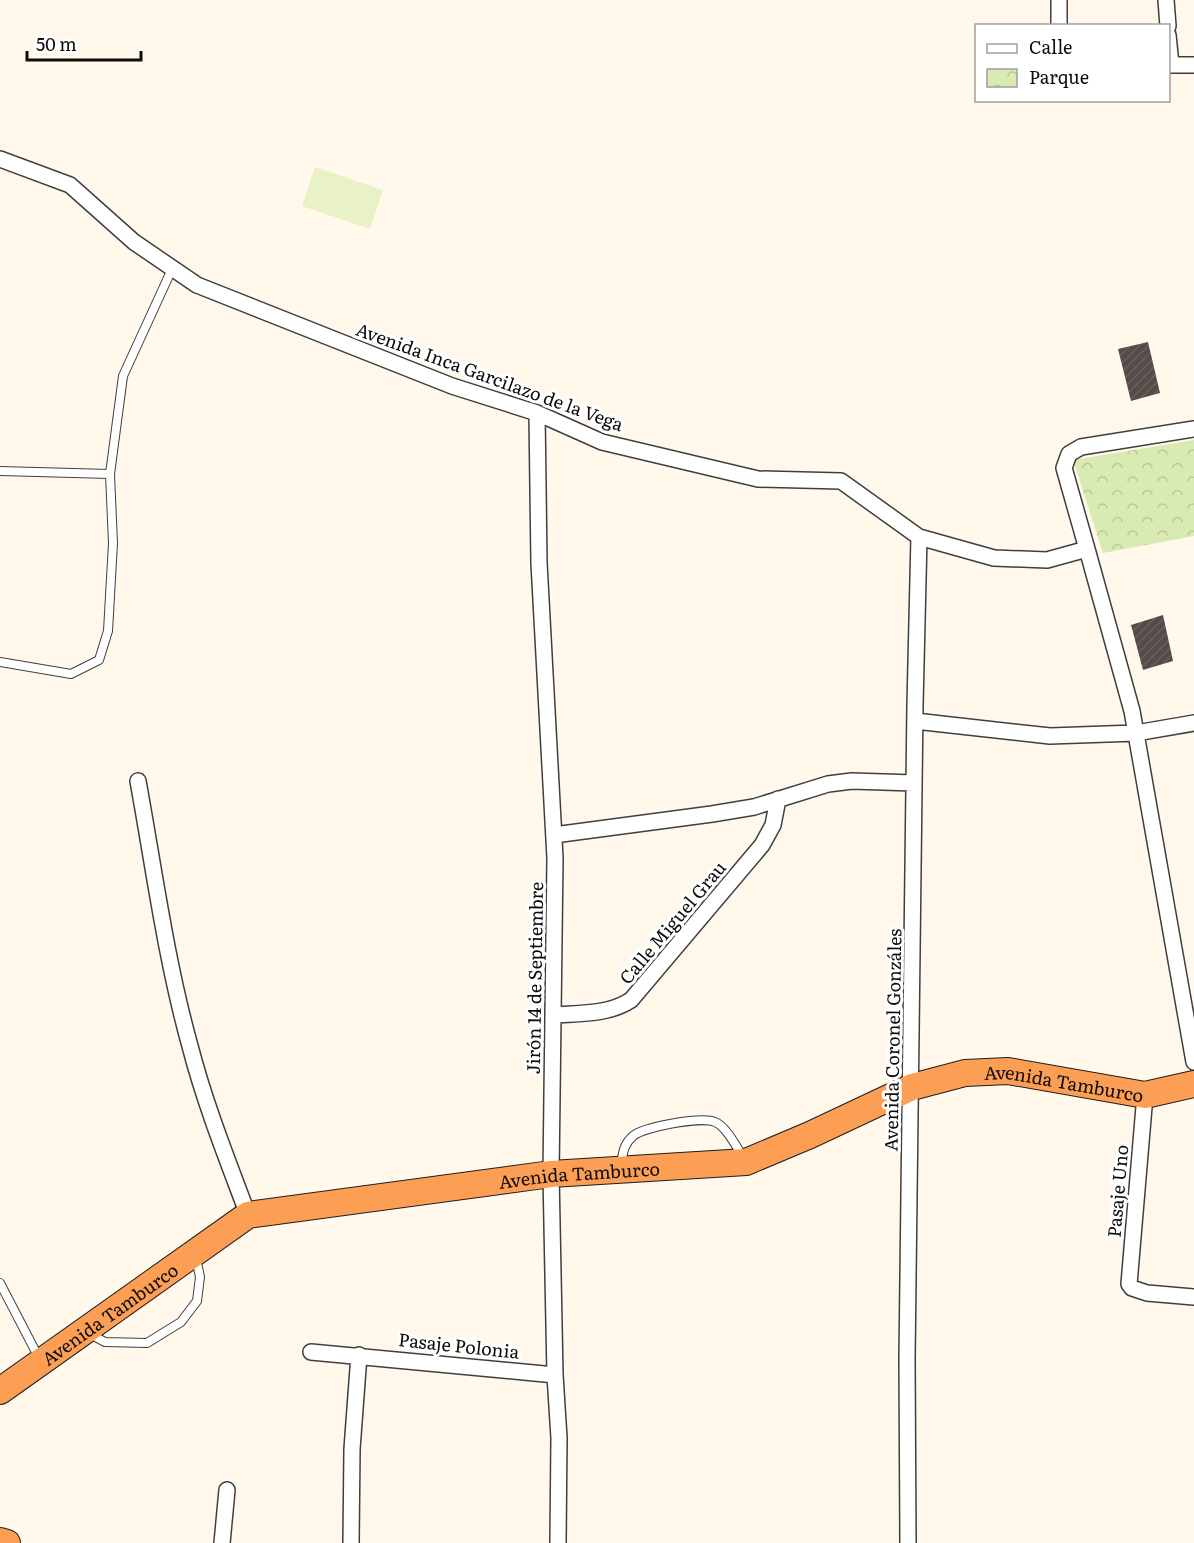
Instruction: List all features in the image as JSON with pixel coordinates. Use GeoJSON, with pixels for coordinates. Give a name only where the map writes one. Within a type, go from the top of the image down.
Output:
{"type":"FeatureCollection","features":[{"type":"Feature","properties":{"kind":"highway","name":"Avenida Tamburco"},"geometry":{"type":"LineString","coordinates":[[0,1391],[248,1215],[551,1174],[746,1162],[912,1087],[965,1072],[1008,1071],[1145,1095],[1194,1084]]}},
{"type":"Feature","properties":{"kind":"highway"},"geometry":{"type":"LineString","coordinates":[[0,1541],[7,1543]]}},
{"type":"Feature","properties":{"kind":"street"},"geometry":{"type":"LineString","coordinates":[[1059,0],[1059,24]]}},
{"type":"Feature","properties":{"kind":"street"},"geometry":{"type":"LineString","coordinates":[[1166,0],[1168,24]]}},
{"type":"Feature","properties":{"kind":"street"},"geometry":{"type":"LineString","coordinates":[[1170,65],[1194,65]]}},
{"type":"Feature","properties":{"kind":"street","name":"Avenida Inca Garcilazo de la Vega"},"geometry":{"type":"LineString","coordinates":[[0,159],[70,185],[134,242],[197,285],[452,386],[537,413],[602,442],[758,479],[841,481],[920,537],[994,558],[1047,560],[1088,549]]}},
{"type":"Feature","properties":{"kind":"street","name":"Jirón 14 de Septiembre"},"geometry":{"type":"LineString","coordinates":[[537,413],[540,563],[554,835],[551,1174],[555,1375],[559,1438],[558,1543]]}},
{"type":"Feature","properties":{"kind":"street"},"geometry":{"type":"LineString","coordinates":[[1194,429],[1081,447],[1069,454],[1064,468],[1132,711],[1194,1062]]}},
{"type":"Feature","properties":{"kind":"street","name":"Avenida Coronel Gonzáles"},"geometry":{"type":"LineString","coordinates":[[908,1543],[907,1359],[914,783],[920,537]]}},
{"type":"Feature","properties":{"kind":"street"},"geometry":{"type":"LineString","coordinates":[[915,721],[1050,736],[1136,733],[1194,723]]}},
{"type":"Feature","properties":{"kind":"street"},"geometry":{"type":"LineString","coordinates":[[138,781],[177,995],[190,1047],[218,1138],[248,1215]]}},
{"type":"Feature","properties":{"kind":"street"},"geometry":{"type":"LineString","coordinates":[[554,835],[754,807],[828,784],[852,781],[914,783]]}},
{"type":"Feature","properties":{"kind":"street","name":"Calle Miguel Grau"},"geometry":{"type":"LineString","coordinates":[[553,1015],[606,1011],[631,1000],[762,844],[773,825],[778,799]]}},
{"type":"Feature","properties":{"kind":"street","name":"Pasaje Uno"},"geometry":{"type":"LineString","coordinates":[[1145,1095],[1129,1284],[1132,1288],[1147,1293],[1194,1297]]}},
{"type":"Feature","properties":{"kind":"street","name":"Pasaje Polonia"},"geometry":{"type":"LineString","coordinates":[[311,1352],[555,1375]]}},
{"type":"Feature","properties":{"kind":"street"},"geometry":{"type":"LineString","coordinates":[[351,1543],[352,1449],[359,1355]]}},
{"type":"Feature","properties":{"kind":"street"},"geometry":{"type":"LineString","coordinates":[[222,1543],[227,1490]]}},
{"type":"Feature","properties":{"kind":"lane"},"geometry":{"type":"LineString","coordinates":[[0,662],[71,674],[99,660],[108,631],[113,543],[110,474],[123,376],[172,268]]}},
{"type":"Feature","properties":{"kind":"lane"},"geometry":{"type":"LineString","coordinates":[[0,471],[110,474]]}},
{"type":"Feature","properties":{"kind":"lane"},"geometry":{"type":"LineString","coordinates":[[620,1170],[624,1146],[634,1135],[645,1129],[703,1120],[715,1122],[726,1131],[746,1162]]}},
{"type":"Feature","properties":{"kind":"lane"},"geometry":{"type":"LineString","coordinates":[[84,1331],[105,1342],[147,1343],[181,1322],[197,1301],[200,1277],[195,1253]]}},
{"type":"Feature","properties":{"kind":"lane"},"geometry":{"type":"LineString","coordinates":[[0,1283],[41,1362]]}},
{"type":"Feature","properties":{"kind":"green space"},"geometry":{"type":"Polygon","coordinates":[[[315,167],[383,190],[370,229],[302,206],[315,167]]]}},
{"type":"Feature","properties":{"kind":"green space"},"geometry":{"type":"Polygon","coordinates":[[[1194,440],[1194,536],[1103,553],[1073,460],[1194,440]]]}},
{"type":"Feature","properties":{"kind":"building"},"geometry":{"type":"Polygon","coordinates":[[[1148,342],[1160,393],[1131,401],[1118,349],[1148,342]]]}},
{"type":"Feature","properties":{"kind":"building"},"geometry":{"type":"Polygon","coordinates":[[[1163,615],[1173,661],[1143,670],[1131,625],[1163,615]]]}}]}
